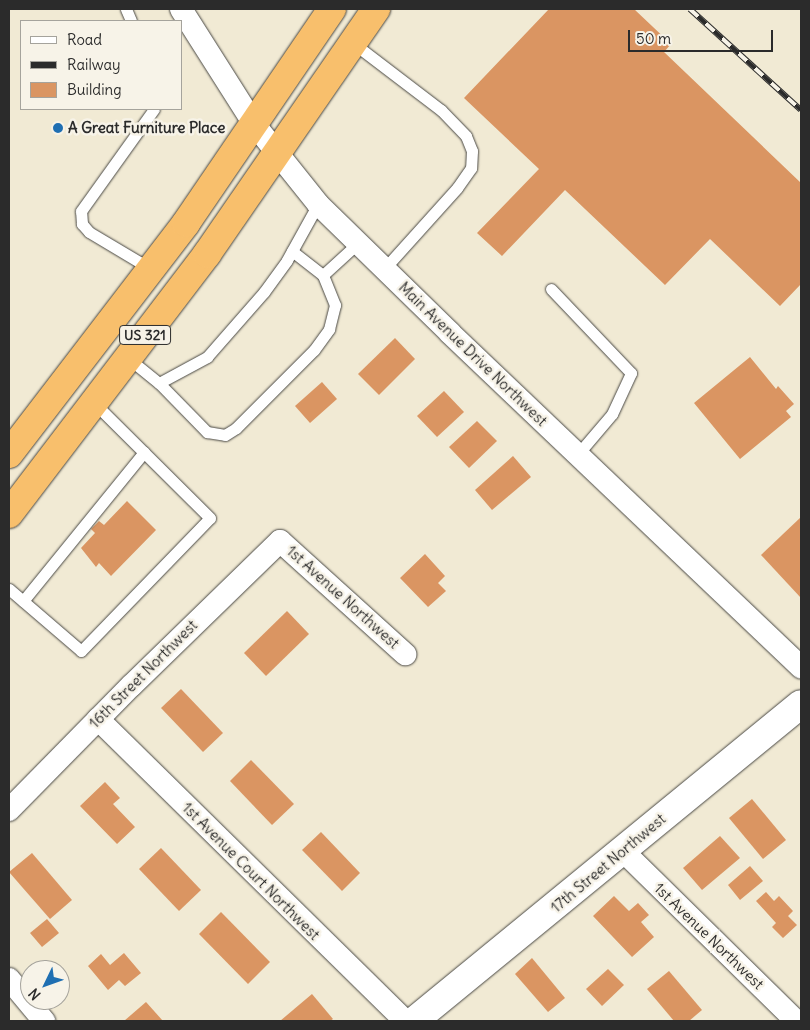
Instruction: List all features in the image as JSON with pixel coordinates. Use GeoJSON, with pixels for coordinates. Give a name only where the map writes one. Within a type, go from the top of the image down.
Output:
{"type":"FeatureCollection","features":[{"type":"Feature","properties":{"kind":"highway","name":"US 321"},"geometry":{"type":"LineString","coordinates":[[9,454],[151,269],[254,124],[332,9]]}},
{"type":"Feature","properties":{"kind":"highway","name":"US 321"},"geometry":{"type":"LineString","coordinates":[[9,514],[207,254],[376,9]]}},
{"type":"Feature","properties":{"kind":"street","name":"Main Avenue Drive Northwest"},"geometry":{"type":"LineString","coordinates":[[181,9],[254,124],[318,204],[801,667]]}},
{"type":"Feature","properties":{"kind":"street","name":"1st Avenue Northwest"},"geometry":{"type":"LineString","coordinates":[[280,541],[405,654]]}},
{"type":"Feature","properties":{"kind":"street","name":"16th Street Northwest"},"geometry":{"type":"LineString","coordinates":[[9,810],[98,719],[280,541]]}},
{"type":"Feature","properties":{"kind":"street","name":"17th Street Northwest"},"geometry":{"type":"LineString","coordinates":[[414,1021],[801,704]]}},
{"type":"Feature","properties":{"kind":"street","name":"1st Avenue Court Northwest"},"geometry":{"type":"LineString","coordinates":[[98,719],[405,1021]]}},
{"type":"Feature","properties":{"kind":"street","name":"1st Avenue Northwest"},"geometry":{"type":"LineString","coordinates":[[622,850],[796,1021]]}},
{"type":"Feature","properties":{"kind":"street"},"geometry":{"type":"LineString","coordinates":[[9,979],[44,1021]]}},
{"type":"Feature","properties":{"kind":"lane"},"geometry":{"type":"LineString","coordinates":[[353,44],[442,110],[466,136],[472,152],[471,168],[457,188],[384,269]]}},
{"type":"Feature","properties":{"kind":"lane"},"geometry":{"type":"LineString","coordinates":[[151,269],[89,232],[82,224],[81,211],[153,110]]}},
{"type":"Feature","properties":{"kind":"lane"},"geometry":{"type":"LineString","coordinates":[[158,383],[207,357],[264,292],[292,251],[318,204]]}},
{"type":"Feature","properties":{"kind":"lane"},"geometry":{"type":"LineString","coordinates":[[324,275],[358,243]]}},
{"type":"Feature","properties":{"kind":"lane"},"geometry":{"type":"LineString","coordinates":[[127,358],[158,383],[207,432],[224,435],[236,428],[314,350],[329,329],[335,305],[324,275],[292,251]]}},
{"type":"Feature","properties":{"kind":"lane"},"geometry":{"type":"LineString","coordinates":[[551,289],[631,373],[612,414],[578,454]]}},
{"type":"Feature","properties":{"kind":"lane"},"geometry":{"type":"LineString","coordinates":[[9,589],[81,651],[210,518],[93,402]]}},
{"type":"Feature","properties":{"kind":"lane"},"geometry":{"type":"LineString","coordinates":[[23,602],[144,452]]}},
{"type":"Feature","properties":{"kind":"building"},"geometry":{"type":"Polygon","coordinates":[[[549,9],[634,9],[671,44],[664,52],[801,183],[801,284],[780,306],[710,239],[665,285],[565,190],[502,256],[477,233],[539,169],[464,98],[549,9]]]}},
{"type":"Feature","properties":{"kind":"building"},"geometry":{"type":"Polygon","coordinates":[[[395,338],[415,359],[379,395],[358,374],[395,338]]]}},
{"type":"Feature","properties":{"kind":"building"},"geometry":{"type":"Polygon","coordinates":[[[750,357],[776,389],[778,386],[794,404],[786,411],[791,417],[740,459],[694,403],[750,357]]]}},
{"type":"Feature","properties":{"kind":"building"},"geometry":{"type":"Polygon","coordinates":[[[322,382],[337,399],[310,423],[295,406],[322,382]]]}},
{"type":"Feature","properties":{"kind":"building"},"geometry":{"type":"Polygon","coordinates":[[[444,391],[464,412],[437,437],[417,416],[444,391]]]}},
{"type":"Feature","properties":{"kind":"building"},"geometry":{"type":"Polygon","coordinates":[[[477,421],[497,441],[469,468],[449,447],[477,421]]]}},
{"type":"Feature","properties":{"kind":"building"},"geometry":{"type":"Polygon","coordinates":[[[513,456],[531,477],[492,510],[475,490],[513,456]]]}},
{"type":"Feature","properties":{"kind":"building"},"geometry":{"type":"Polygon","coordinates":[[[127,501],[156,530],[111,576],[99,563],[96,567],[81,548],[95,533],[91,529],[99,521],[104,525],[127,501]]]}},
{"type":"Feature","properties":{"kind":"building"},"geometry":{"type":"Polygon","coordinates":[[[801,517],[801,598],[761,555],[801,517]]]}},
{"type":"Feature","properties":{"kind":"building"},"geometry":{"type":"Polygon","coordinates":[[[425,554],[445,576],[438,583],[446,591],[428,607],[400,578],[425,554]]]}},
{"type":"Feature","properties":{"kind":"building"},"geometry":{"type":"Polygon","coordinates":[[[287,611],[309,634],[266,676],[244,653],[287,611]]]}},
{"type":"Feature","properties":{"kind":"building"},"geometry":{"type":"Polygon","coordinates":[[[181,689],[223,733],[203,752],[161,708],[181,689]]]}},
{"type":"Feature","properties":{"kind":"building"},"geometry":{"type":"Polygon","coordinates":[[[251,760],[294,804],[272,825],[230,781],[251,760]]]}},
{"type":"Feature","properties":{"kind":"building"},"geometry":{"type":"Polygon","coordinates":[[[105,782],[120,798],[113,804],[135,827],[117,844],[80,806],[105,782]]]}},
{"type":"Feature","properties":{"kind":"building"},"geometry":{"type":"Polygon","coordinates":[[[752,799],[786,840],[763,859],[729,818],[752,799]]]}},
{"type":"Feature","properties":{"kind":"building"},"geometry":{"type":"Polygon","coordinates":[[[321,832],[360,873],[342,891],[302,850],[321,832]]]}},
{"type":"Feature","properties":{"kind":"building"},"geometry":{"type":"Polygon","coordinates":[[[720,836],[740,858],[702,890],[683,868],[720,836]]]}},
{"type":"Feature","properties":{"kind":"building"},"geometry":{"type":"Polygon","coordinates":[[[161,848],[201,890],[179,911],[139,869],[161,848]]]}},
{"type":"Feature","properties":{"kind":"building"},"geometry":{"type":"Polygon","coordinates":[[[32,853],[72,900],[50,919],[9,872],[32,853]]]}},
{"type":"Feature","properties":{"kind":"building"},"geometry":{"type":"Polygon","coordinates":[[[750,866],[763,881],[740,900],[728,885],[750,866]]]}},
{"type":"Feature","properties":{"kind":"building"},"geometry":{"type":"Polygon","coordinates":[[[766,892],[774,901],[779,896],[793,911],[788,916],[797,925],[783,938],[772,927],[776,923],[756,901],[766,892]]]}},
{"type":"Feature","properties":{"kind":"building"},"geometry":{"type":"Polygon","coordinates":[[[614,896],[629,911],[638,903],[649,915],[641,922],[654,937],[632,957],[593,916],[614,896]]]}},
{"type":"Feature","properties":{"kind":"building"},"geometry":{"type":"Polygon","coordinates":[[[221,912],[270,962],[248,984],[199,934],[221,912]]]}},
{"type":"Feature","properties":{"kind":"building"},"geometry":{"type":"Polygon","coordinates":[[[47,919],[59,933],[42,947],[30,933],[47,919]]]}},
{"type":"Feature","properties":{"kind":"building"},"geometry":{"type":"Polygon","coordinates":[[[124,953],[141,973],[125,986],[119,980],[108,990],[88,966],[101,954],[110,965],[124,953]]]}},
{"type":"Feature","properties":{"kind":"building"},"geometry":{"type":"Polygon","coordinates":[[[532,958],[565,998],[548,1012],[515,974],[532,958]]]}},
{"type":"Feature","properties":{"kind":"building"},"geometry":{"type":"Polygon","coordinates":[[[608,969],[624,985],[602,1006],[586,989],[608,969]]]}},
{"type":"Feature","properties":{"kind":"building"},"geometry":{"type":"Polygon","coordinates":[[[669,971],[702,1010],[689,1021],[674,1021],[647,989],[669,971]]]}},
{"type":"Feature","properties":{"kind":"building"},"geometry":{"type":"Polygon","coordinates":[[[312,994],[333,1019],[330,1021],[280,1021],[312,994]]]}},
{"type":"Feature","properties":{"kind":"building"},"geometry":{"type":"Polygon","coordinates":[[[146,1002],[163,1021],[124,1021],[146,1002]]]}},
{"type":"Feature","properties":{"kind":"railway"},"geometry":{"type":"LineString","coordinates":[[690,9],[801,110]]}},
{"type":"Feature","properties":{"kind":"place","name":"A Great Furniture Place"},"geometry":{"type":"Point","coordinates":[58,128]}}]}
